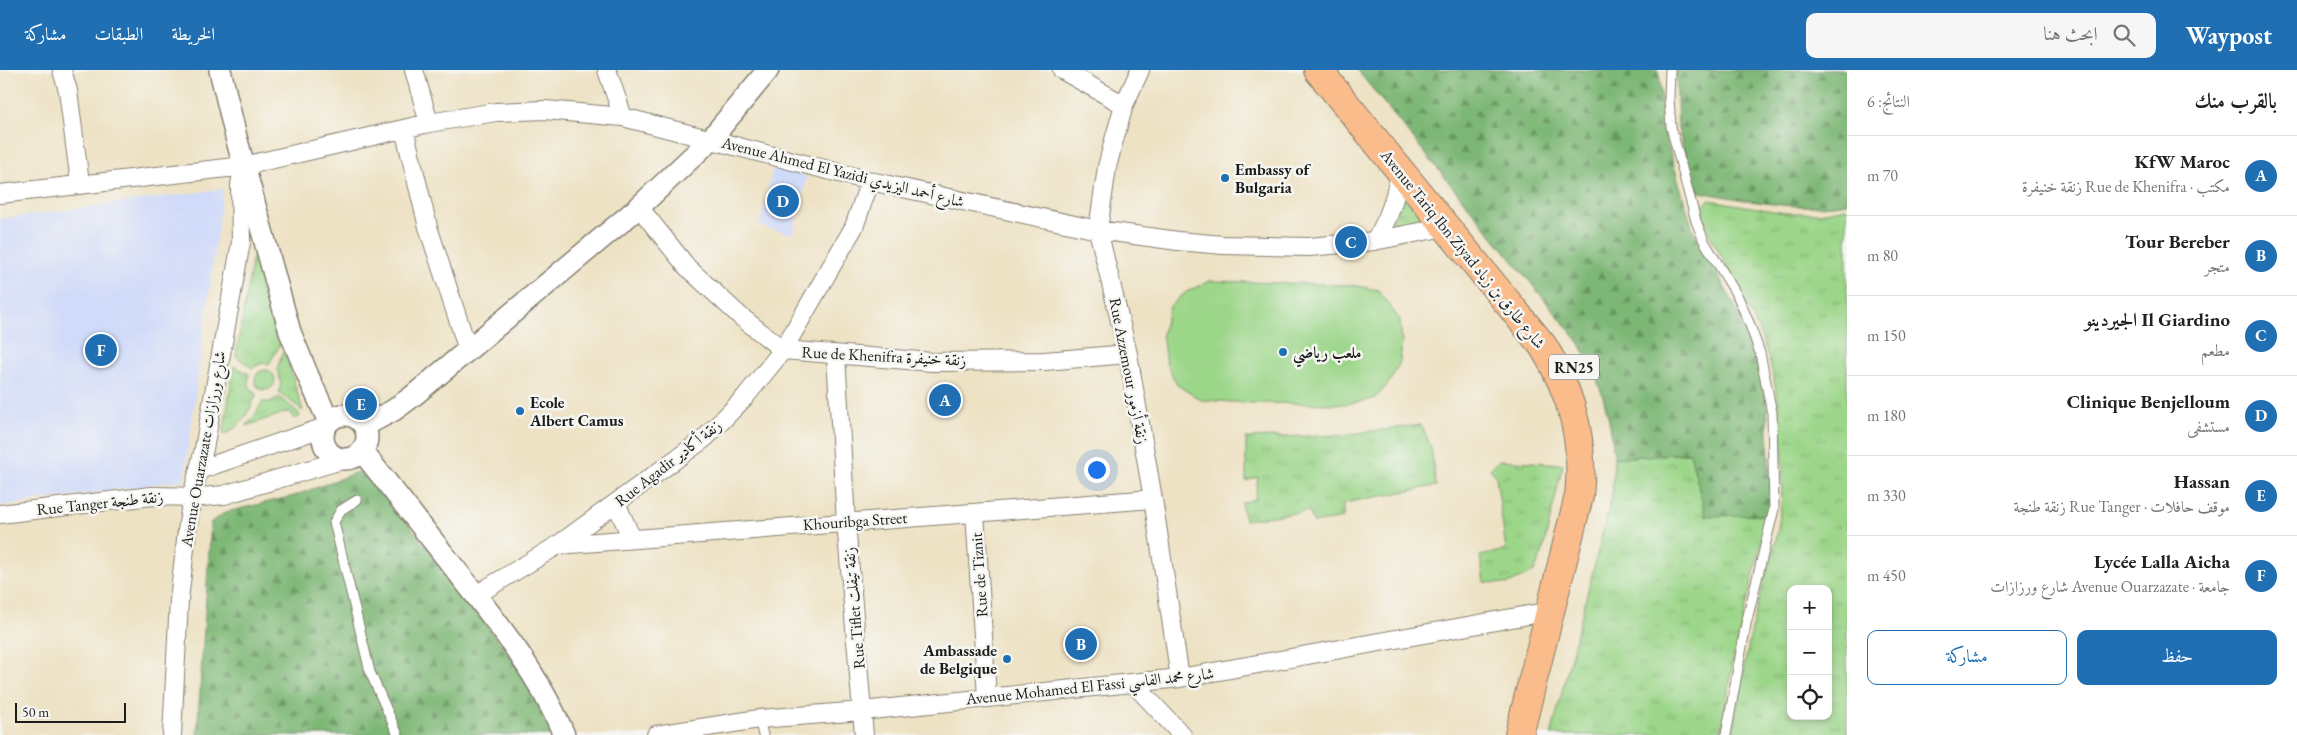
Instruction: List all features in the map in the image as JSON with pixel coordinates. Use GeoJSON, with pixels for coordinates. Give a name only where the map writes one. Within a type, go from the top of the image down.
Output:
{"type":"FeatureCollection","features":[{"type":"Feature","properties":{"kind":"main road","name":"Avenue Tariq Ibn Ziyad شارع طارق بن زياد"},"geometry":{"type":"LineString","coordinates":[[1318,70],[1543,346],[1562,380],[1575,418],[1581,457],[1579,496],[1519,735]]}},
{"type":"Feature","properties":{"kind":"main road","name":"Avenue Tariq Ibn Ziyad شارع طارق بن زياد"},"geometry":{"type":"LineString","coordinates":[[1338,70],[1555,337],[1577,373],[1592,413],[1598,455],[1596,497],[1535,735]]}},
{"type":"Feature","properties":{"kind":"street"},"geometry":{"type":"LineString","coordinates":[[62,70],[68,92],[80,183]]}},
{"type":"Feature","properties":{"kind":"street"},"geometry":{"type":"LineString","coordinates":[[198,470],[327,424],[344,415],[359,420],[364,426],[367,439],[353,455],[336,457],[329,452],[324,444],[323,436],[327,424],[290,332],[244,166],[220,70]]}},
{"type":"Feature","properties":{"kind":"street"},"geometry":{"type":"LineString","coordinates":[[414,70],[429,123]]}},
{"type":"Feature","properties":{"kind":"street"},"geometry":{"type":"LineString","coordinates":[[607,70],[624,117]]}},
{"type":"Feature","properties":{"kind":"street"},"geometry":{"type":"LineString","coordinates":[[364,426],[404,404],[639,207],[710,140],[768,70]]}},
{"type":"Feature","properties":{"kind":"street"},"geometry":{"type":"LineString","coordinates":[[1062,70],[1124,105]]}},
{"type":"Feature","properties":{"kind":"street","name":"Rue Azzemour زنقة أزمور"},"geometry":{"type":"LineString","coordinates":[[1140,70],[1124,105],[1107,168],[1098,230],[1128,354],[1153,498],[1180,678]]}},
{"type":"Feature","properties":{"kind":"street","name":"Avenue Ahmed El Yazidi شارع أحمد اليزيدي"},"geometry":{"type":"LineString","coordinates":[[0,194],[80,183],[244,166],[429,123],[496,112],[535,110],[624,117],[870,181],[1098,230],[1178,241],[1232,245],[1309,247],[1374,241],[1445,227]]}},
{"type":"Feature","properties":{"kind":"street"},"geometry":{"type":"LineString","coordinates":[[404,129],[428,227],[468,350]]}},
{"type":"Feature","properties":{"kind":"street","name":"Avenue Ouarzazate شارع ورزازات"},"geometry":{"type":"LineString","coordinates":[[172,735],[182,574],[192,496],[241,242],[240,185],[244,166]]}},
{"type":"Feature","properties":{"kind":"street"},"geometry":{"type":"LineString","coordinates":[[1374,241],[1381,231],[1391,207],[1400,171]]}},
{"type":"Feature","properties":{"kind":"street","name":"Rue Agadir زنقة أكادير"},"geometry":{"type":"LineString","coordinates":[[476,595],[558,545],[705,438],[745,397],[783,350],[854,227],[870,181]]}},
{"type":"Feature","properties":{"kind":"street","name":"Rue de Khenifra زنقة خنيفرة"},"geometry":{"type":"LineString","coordinates":[[639,207],[702,281],[783,350],[836,356],[932,362],[1045,361],[1128,354]]}},
{"type":"Feature","properties":{"kind":"street","name":"Rue Tiflet زنقة تيفلت"},"geometry":{"type":"LineString","coordinates":[[836,356],[846,522],[864,735]]}},
{"type":"Feature","properties":{"kind":"street"},"geometry":{"type":"LineString","coordinates":[[353,455],[476,595],[524,661],[553,710],[564,735]]}},
{"type":"Feature","properties":{"kind":"street","name":"Rue Tanger زنقة طنجة"},"geometry":{"type":"LineString","coordinates":[[0,514],[152,496],[224,495],[353,455]]}},
{"type":"Feature","properties":{"kind":"street","name":"Khouribga Street"},"geometry":{"type":"LineString","coordinates":[[558,545],[1153,498]]}},
{"type":"Feature","properties":{"kind":"street"},"geometry":{"type":"LineString","coordinates":[[616,502],[632,539]]}},
{"type":"Feature","properties":{"kind":"street","name":"Rue de Tiznit"},"geometry":{"type":"LineString","coordinates":[[975,513],[988,697]]}},
{"type":"Feature","properties":{"kind":"street","name":"Avenue Mohamed El Fassi شارع محمد الفاسي"},"geometry":{"type":"LineString","coordinates":[[656,735],[761,727],[862,711],[1180,678],[1551,611]]}},
{"type":"Feature","properties":{"kind":"street"},"geometry":{"type":"LineString","coordinates":[[1133,683],[1182,735]]}},
{"type":"Feature","properties":{"kind":"lane"},"geometry":{"type":"LineString","coordinates":[[1670,70],[1669,99],[1672,134],[1698,227],[1704,241],[1738,297],[1750,325],[1764,368],[1772,413],[1774,509],[1746,624],[1726,735]]}},
{"type":"Feature","properties":{"kind":"lane"},"geometry":{"type":"LineString","coordinates":[[357,500],[341,510],[334,522],[370,672],[398,735]]}},
{"type":"Feature","properties":{"kind":"shaded area"},"geometry":{"type":"Polygon","coordinates":[[[773,168],[807,176],[793,234],[759,226],[773,168]]]}},
{"type":"Feature","properties":{"kind":"shaded area"},"geometry":{"type":"Polygon","coordinates":[[[223,189],[184,480],[0,506],[0,219],[223,189]]]}},
{"type":"Feature","properties":{"kind":"green space"},"geometry":{"type":"Polygon","coordinates":[[[1357,70],[1659,70],[1667,142],[1693,230],[1741,317],[1755,351],[1767,406],[1770,493],[1768,515],[1706,516],[1690,453],[1614,458],[1610,427],[1599,384],[1579,342],[1357,70]]]}},
{"type":"Feature","properties":{"kind":"green space"},"geometry":{"type":"Polygon","coordinates":[[[1676,70],[1847,70],[1847,203],[1789,206],[1694,191],[1678,128],[1676,70]]]}},
{"type":"Feature","properties":{"kind":"green space"},"geometry":{"type":"Polygon","coordinates":[[[1406,189],[1431,221],[1391,224],[1406,189]]]}},
{"type":"Feature","properties":{"kind":"green space"},"geometry":{"type":"Polygon","coordinates":[[[1710,200],[1785,213],[1819,213],[1847,208],[1847,735],[1732,735],[1756,610],[1776,540],[1783,474],[1781,429],[1770,363],[1750,312],[1705,224],[1702,212],[1704,204],[1710,200]]]}},
{"type":"Feature","properties":{"kind":"green space"},"geometry":{"type":"Polygon","coordinates":[[[255,255],[282,341],[269,364],[263,363],[252,368],[236,356],[253,256],[255,255]]]}},
{"type":"Feature","properties":{"kind":"green space","name":"ملعب رياضي"},"geometry":{"type":"Polygon","coordinates":[[[1210,281],[1352,285],[1378,290],[1400,320],[1402,341],[1400,362],[1389,383],[1374,399],[1347,404],[1250,403],[1201,400],[1177,385],[1166,363],[1162,334],[1170,306],[1186,292],[1210,281]]]}},
{"type":"Feature","properties":{"kind":"green space"},"geometry":{"type":"Polygon","coordinates":[[[284,349],[303,411],[279,392],[281,383],[277,369],[284,349]]]}},
{"type":"Feature","properties":{"kind":"green space"},"geometry":{"type":"Polygon","coordinates":[[[234,366],[249,374],[248,384],[256,395],[240,424],[223,435],[234,366]]]}},
{"type":"Feature","properties":{"kind":"green space"},"geometry":{"type":"Polygon","coordinates":[[[265,370],[272,373],[275,380],[272,387],[265,390],[258,387],[255,380],[258,373],[265,370]]]}},
{"type":"Feature","properties":{"kind":"green space"},"geometry":{"type":"Polygon","coordinates":[[[279,397],[298,412],[300,417],[294,419],[290,411],[246,426],[254,417],[262,402],[270,402],[279,397]]]}},
{"type":"Feature","properties":{"kind":"green space"},"geometry":{"type":"Polygon","coordinates":[[[1421,425],[1431,447],[1436,486],[1343,503],[1343,518],[1313,523],[1309,511],[1245,520],[1241,503],[1255,499],[1258,477],[1246,481],[1246,438],[1341,435],[1421,425]]]}},
{"type":"Feature","properties":{"kind":"green space"},"geometry":{"type":"Polygon","coordinates":[[[1690,453],[1706,515],[1768,515],[1734,656],[1721,735],[1551,735],[1612,496],[1614,458],[1690,453]]]}},
{"type":"Feature","properties":{"kind":"green space"},"geometry":{"type":"Polygon","coordinates":[[[1499,460],[1563,464],[1542,554],[1534,572],[1508,584],[1484,582],[1480,556],[1506,550],[1496,476],[1490,469],[1499,460]]]}},
{"type":"Feature","properties":{"kind":"green space"},"geometry":{"type":"Polygon","coordinates":[[[360,471],[394,505],[533,686],[554,735],[197,735],[211,522],[226,512],[294,496],[360,471]]]}},
{"type":"Feature","properties":{"kind":"place","name":"Embassy of Bulgaria"},"geometry":{"type":"Point","coordinates":[1225,178]}},
{"type":"Feature","properties":{"kind":"place","name":"Clinique Benjelloum"},"geometry":{"type":"Point","coordinates":[783,201]}},
{"type":"Feature","properties":{"kind":"place","name":"Il Giardino الجيردينو"},"geometry":{"type":"Point","coordinates":[1351,242]}},
{"type":"Feature","properties":{"kind":"place","name":"Lycée Lalla Aicha"},"geometry":{"type":"Point","coordinates":[101,350]}},
{"type":"Feature","properties":{"kind":"place","name":"ملعب رياضي"},"geometry":{"type":"Point","coordinates":[1283,352]}},
{"type":"Feature","properties":{"kind":"place","name":"KfW Maroc"},"geometry":{"type":"Point","coordinates":[945,400]}},
{"type":"Feature","properties":{"kind":"place","name":"Hassan"},"geometry":{"type":"Point","coordinates":[361,404]}},
{"type":"Feature","properties":{"kind":"place","name":"Ecole Albert Camus"},"geometry":{"type":"Point","coordinates":[520,411]}},
{"type":"Feature","properties":{"kind":"place","name":"Tour Bereber"},"geometry":{"type":"Point","coordinates":[1081,644]}},
{"type":"Feature","properties":{"kind":"place","name":"Ambassade de Belgique"},"geometry":{"type":"Point","coordinates":[1007,659]}}]}
